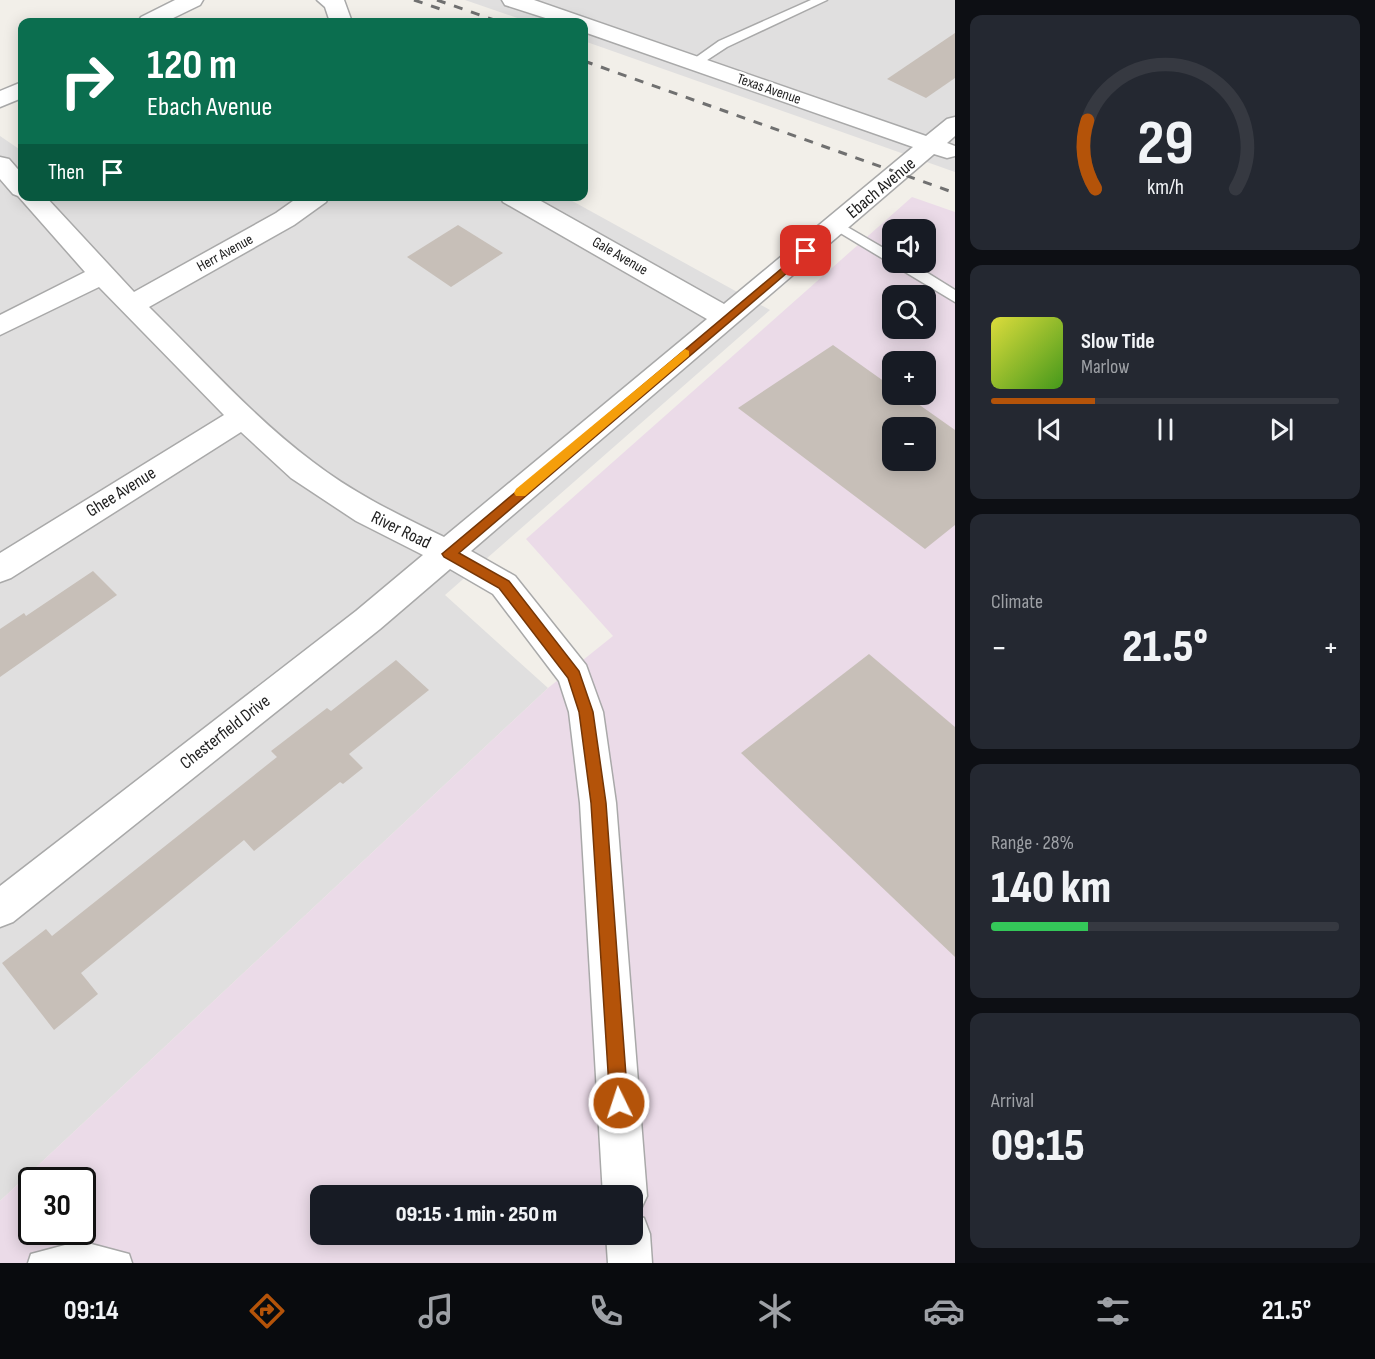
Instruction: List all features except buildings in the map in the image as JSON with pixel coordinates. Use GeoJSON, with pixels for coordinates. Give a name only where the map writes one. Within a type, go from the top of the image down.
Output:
{"type":"FeatureCollection","features":[{"type":"Feature","properties":{"kind":"street"},"geometry":{"type":"LineString","coordinates":[[157,18],[192,0]]}},
{"type":"Feature","properties":{"kind":"street"},"geometry":{"type":"LineString","coordinates":[[328,0],[335,3],[340,18]]}},
{"type":"Feature","properties":{"kind":"street"},"geometry":{"type":"LineString","coordinates":[[513,0],[566,18]]}},
{"type":"Feature","properties":{"kind":"street","name":"Texas Avenue"},"geometry":{"type":"LineString","coordinates":[[588,26],[943,150]]}},
{"type":"Feature","properties":{"kind":"street"},"geometry":{"type":"LineString","coordinates":[[0,100],[18,91]]}},
{"type":"Feature","properties":{"kind":"street","name":"Ebach Avenue"},"geometry":{"type":"LineString","coordinates":[[449,554],[837,225],[943,150],[955,124]]}},
{"type":"Feature","properties":{"kind":"street","name":"River Road"},"geometry":{"type":"LineString","coordinates":[[0,164],[18,180]]}},
{"type":"Feature","properties":{"kind":"street","name":"River Road"},"geometry":{"type":"LineString","coordinates":[[39,201],[101,275],[243,417],[302,470],[367,513],[449,554],[504,585],[574,675],[586,712],[598,803],[624,1185]]}},
{"type":"Feature","properties":{"kind":"street","name":"Herr Avenue"},"geometry":{"type":"LineString","coordinates":[[131,305],[285,219],[309,201]]}},
{"type":"Feature","properties":{"kind":"street","name":"Gale Avenue"},"geometry":{"type":"LineString","coordinates":[[521,201],[727,318]]}},
{"type":"Feature","properties":{"kind":"street"},"geometry":{"type":"LineString","coordinates":[[0,326],[101,275]]}},
{"type":"Feature","properties":{"kind":"street","name":"Ghee Avenue"},"geometry":{"type":"LineString","coordinates":[[0,569],[243,417]]}},
{"type":"Feature","properties":{"kind":"street","name":"Chesterfield Drive"},"geometry":{"type":"LineString","coordinates":[[0,909],[359,628],[449,554]]}},
{"type":"Feature","properties":{"kind":"street"},"geometry":{"type":"LineString","coordinates":[[629,1245],[630,1263]]}},
{"type":"Feature","properties":{"kind":"lane"},"geometry":{"type":"LineString","coordinates":[[694,63],[723,44],[821,0]]}},
{"type":"Feature","properties":{"kind":"lane"},"geometry":{"type":"LineString","coordinates":[[837,225],[882,253]]}},
{"type":"Feature","properties":{"kind":"lane"},"geometry":{"type":"LineString","coordinates":[[917,273],[955,297]]}},
{"type":"Feature","properties":{"kind":"lane"},"geometry":{"type":"LineString","coordinates":[[40,1263],[80,1252],[120,1263]]}},
{"type":"Feature","properties":{"kind":"shaded area"},"geometry":{"type":"Polygon","coordinates":[[[465,0],[955,0],[955,172],[588,42],[588,18],[517,18],[465,0]]]}},
{"type":"Feature","properties":{"kind":"shaded area"},"geometry":{"type":"Polygon","coordinates":[[[0,136],[18,148],[18,201],[572,201],[770,310],[445,595],[548,688],[36,1167],[18,1167],[18,1184],[0,1201],[0,136]]]}},
{"type":"Feature","properties":{"kind":"shaded area"},"geometry":{"type":"Polygon","coordinates":[[[912,197],[955,212],[955,1263],[0,1263],[0,1201],[18,1184],[18,1245],[96,1245],[96,1167],[36,1167],[548,688],[613,636],[526,539],[882,224],[882,273],[936,273],[936,219],[887,219],[912,197]]]}},
{"type":"Feature","properties":{"kind":"railway"},"geometry":{"type":"LineString","coordinates":[[414,0],[446,11]]}},
{"type":"Feature","properties":{"kind":"railway"},"geometry":{"type":"LineString","coordinates":[[437,0],[489,18]]}},
{"type":"Feature","properties":{"kind":"railway"},"geometry":{"type":"LineString","coordinates":[[588,62],[955,193]]}},
{"type":"Feature","properties":{"kind":"slow traffic"},"geometry":{"type":"LineString","coordinates":[[521,493],[685,353]]}},
{"type":"Feature","properties":{"kind":"route"},"geometry":{"type":"LineString","coordinates":[[619,1103],[598,803],[586,712],[574,675],[504,585],[449,554],[806,251]]}}]}
